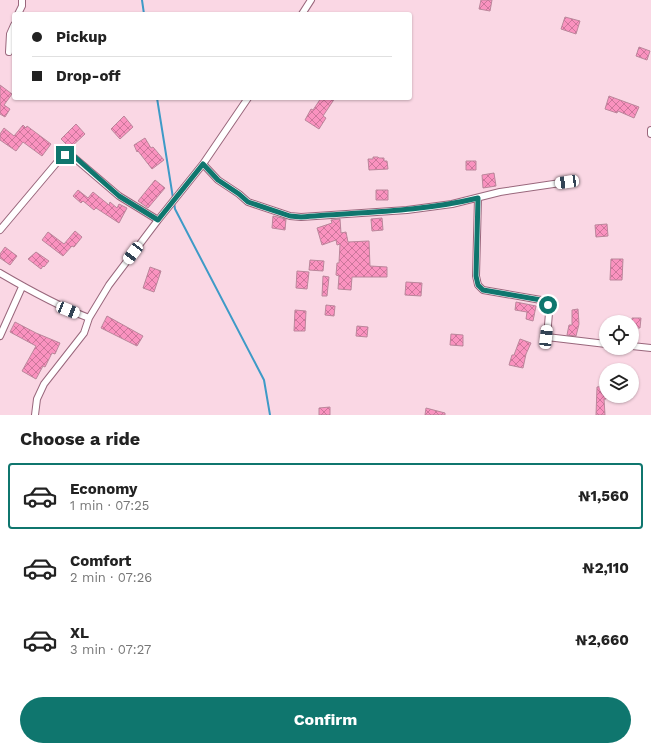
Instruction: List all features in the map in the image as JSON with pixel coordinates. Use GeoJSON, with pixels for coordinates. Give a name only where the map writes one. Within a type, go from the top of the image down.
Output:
{"type":"FeatureCollection","features":[{"type":"Feature","properties":{"kind":"street"},"geometry":{"type":"LineString","coordinates":[[19,12],[22,6],[22,0]]}},
{"type":"Feature","properties":{"kind":"street"},"geometry":{"type":"LineString","coordinates":[[303,12],[311,0]]}},
{"type":"Feature","properties":{"kind":"street"},"geometry":{"type":"LineString","coordinates":[[10,52],[10,34],[12,30]]}},
{"type":"Feature","properties":{"kind":"street"},"geometry":{"type":"LineString","coordinates":[[35,415],[37,399],[44,384],[84,333],[88,318],[109,285],[203,164],[247,100]]}},
{"type":"Feature","properties":{"kind":"street"},"geometry":{"type":"LineString","coordinates":[[0,230],[59,160],[65,155],[71,154],[119,196],[158,220]]}},
{"type":"Feature","properties":{"kind":"street"},"geometry":{"type":"LineString","coordinates":[[203,164],[218,180],[248,202],[290,216],[301,217],[407,210],[452,204],[500,192],[567,182]]}},
{"type":"Feature","properties":{"kind":"street"},"geometry":{"type":"LineString","coordinates":[[478,198],[476,276],[478,285],[483,290],[541,300],[548,305],[549,313],[546,337],[599,343]]}},
{"type":"Feature","properties":{"kind":"street"},"geometry":{"type":"LineString","coordinates":[[0,273],[22,287],[68,310],[88,318]]}},
{"type":"Feature","properties":{"kind":"street"},"geometry":{"type":"LineString","coordinates":[[0,336],[22,287]]}},
{"type":"Feature","properties":{"kind":"street"},"geometry":{"type":"LineString","coordinates":[[639,347],[651,348]]}},
{"type":"Feature","properties":{"kind":"building"},"geometry":{"type":"Polygon","coordinates":[[[481,0],[492,0],[490,11],[479,9],[481,0]]]}},
{"type":"Feature","properties":{"kind":"building"},"geometry":{"type":"Polygon","coordinates":[[[565,17],[580,21],[576,34],[561,29],[565,17]]]}},
{"type":"Feature","properties":{"kind":"building"},"geometry":{"type":"Polygon","coordinates":[[[639,47],[650,51],[647,60],[636,56],[639,47]]]}},
{"type":"Feature","properties":{"kind":"building"},"geometry":{"type":"Polygon","coordinates":[[[0,85],[12,94],[4,105],[10,109],[5,117],[0,114],[0,85]]]}},
{"type":"Feature","properties":{"kind":"building"},"geometry":{"type":"Polygon","coordinates":[[[609,96],[639,107],[634,118],[618,111],[617,113],[605,109],[609,96]]]}},
{"type":"Feature","properties":{"kind":"building"},"geometry":{"type":"Polygon","coordinates":[[[320,100],[334,100],[323,116],[326,118],[319,129],[305,120],[311,109],[313,110],[320,100]]]}},
{"type":"Feature","properties":{"kind":"building"},"geometry":{"type":"Polygon","coordinates":[[[124,116],[133,127],[120,139],[111,129],[124,116]]]}},
{"type":"Feature","properties":{"kind":"building"},"geometry":{"type":"Polygon","coordinates":[[[76,124],[85,134],[70,148],[61,139],[76,124]]]}},
{"type":"Feature","properties":{"kind":"building"},"geometry":{"type":"Polygon","coordinates":[[[23,125],[26,128],[27,126],[51,144],[42,156],[23,142],[16,151],[0,140],[0,134],[4,128],[14,136],[23,125]]]}},
{"type":"Feature","properties":{"kind":"building"},"geometry":{"type":"Polygon","coordinates":[[[145,138],[151,148],[153,147],[164,160],[152,169],[138,151],[137,152],[134,145],[145,138]]]}},
{"type":"Feature","properties":{"kind":"building"},"geometry":{"type":"Polygon","coordinates":[[[373,157],[384,158],[384,161],[387,161],[388,169],[369,170],[368,159],[373,159],[373,157]]]}},
{"type":"Feature","properties":{"kind":"building"},"geometry":{"type":"Polygon","coordinates":[[[466,161],[476,161],[476,170],[466,170],[466,161]]]}},
{"type":"Feature","properties":{"kind":"building"},"geometry":{"type":"Polygon","coordinates":[[[494,173],[496,186],[483,188],[482,175],[494,173]]]}},
{"type":"Feature","properties":{"kind":"building"},"geometry":{"type":"Polygon","coordinates":[[[155,180],[165,188],[148,208],[138,201],[155,180]]]}},
{"type":"Feature","properties":{"kind":"building"},"geometry":{"type":"Polygon","coordinates":[[[78,190],[88,198],[93,192],[109,205],[110,202],[117,208],[119,204],[127,208],[119,223],[96,208],[94,210],[83,201],[81,203],[73,196],[78,190]]]}},
{"type":"Feature","properties":{"kind":"building"},"geometry":{"type":"Polygon","coordinates":[[[376,190],[388,190],[388,200],[376,200],[376,190]]]}},
{"type":"Feature","properties":{"kind":"building"},"geometry":{"type":"Polygon","coordinates":[[[273,216],[286,219],[285,230],[272,228],[273,216]]]}},
{"type":"Feature","properties":{"kind":"building"},"geometry":{"type":"Polygon","coordinates":[[[382,218],[383,230],[372,231],[371,219],[382,218]]]}},
{"type":"Feature","properties":{"kind":"building"},"geometry":{"type":"Polygon","coordinates":[[[340,219],[341,233],[346,232],[348,242],[369,241],[370,266],[387,267],[387,277],[352,277],[351,290],[338,289],[339,276],[336,275],[337,263],[339,263],[340,244],[337,245],[336,240],[322,245],[317,228],[332,223],[331,220],[340,219]]]}},
{"type":"Feature","properties":{"kind":"building"},"geometry":{"type":"Polygon","coordinates":[[[607,224],[608,236],[596,237],[595,225],[607,224]]]}},
{"type":"Feature","properties":{"kind":"building"},"geometry":{"type":"Polygon","coordinates":[[[75,231],[82,237],[74,247],[72,246],[63,256],[42,240],[48,232],[64,244],[75,231]]]}},
{"type":"Feature","properties":{"kind":"building"},"geometry":{"type":"Polygon","coordinates":[[[5,247],[17,256],[10,265],[0,258],[0,254],[5,247]]]}},
{"type":"Feature","properties":{"kind":"building"},"geometry":{"type":"Polygon","coordinates":[[[36,252],[49,261],[41,269],[28,259],[36,252]]]}},
{"type":"Feature","properties":{"kind":"building"},"geometry":{"type":"Polygon","coordinates":[[[611,259],[623,259],[622,280],[610,280],[611,259]]]}},
{"type":"Feature","properties":{"kind":"building"},"geometry":{"type":"Polygon","coordinates":[[[310,260],[324,261],[323,271],[309,270],[310,260]]]}},
{"type":"Feature","properties":{"kind":"building"},"geometry":{"type":"Polygon","coordinates":[[[150,267],[161,271],[154,292],[143,288],[150,267]]]}},
{"type":"Feature","properties":{"kind":"building"},"geometry":{"type":"Polygon","coordinates":[[[297,271],[309,272],[307,289],[296,288],[297,271]]]}},
{"type":"Feature","properties":{"kind":"building"},"geometry":{"type":"Polygon","coordinates":[[[323,276],[329,277],[327,296],[322,296],[323,276]]]}},
{"type":"Feature","properties":{"kind":"building"},"geometry":{"type":"Polygon","coordinates":[[[406,282],[422,283],[421,296],[405,295],[406,282]]]}},
{"type":"Feature","properties":{"kind":"building"},"geometry":{"type":"Polygon","coordinates":[[[516,302],[536,306],[533,321],[526,319],[527,312],[515,310],[516,302]]]}},
{"type":"Feature","properties":{"kind":"building"},"geometry":{"type":"Polygon","coordinates":[[[326,305],[335,306],[334,316],[325,315],[326,305]]]}},
{"type":"Feature","properties":{"kind":"building"},"geometry":{"type":"Polygon","coordinates":[[[578,309],[579,324],[576,336],[567,335],[569,325],[572,325],[572,310],[578,309]]]}},
{"type":"Feature","properties":{"kind":"building"},"geometry":{"type":"Polygon","coordinates":[[[295,310],[306,311],[305,331],[294,331],[295,310]]]}},
{"type":"Feature","properties":{"kind":"building"},"geometry":{"type":"Polygon","coordinates":[[[107,316],[143,336],[137,346],[101,328],[107,316]]]}},
{"type":"Feature","properties":{"kind":"building"},"geometry":{"type":"Polygon","coordinates":[[[639,318],[641,318],[640,328],[639,318]]]}},
{"type":"Feature","properties":{"kind":"building"},"geometry":{"type":"Polygon","coordinates":[[[15,322],[60,343],[55,354],[52,353],[45,367],[43,366],[36,379],[22,371],[36,346],[10,332],[15,322]]]}},
{"type":"Feature","properties":{"kind":"building"},"geometry":{"type":"Polygon","coordinates":[[[357,326],[368,327],[367,337],[356,336],[357,326]]]}},
{"type":"Feature","properties":{"kind":"building"},"geometry":{"type":"Polygon","coordinates":[[[451,334],[463,335],[463,346],[450,345],[451,334]]]}},
{"type":"Feature","properties":{"kind":"building"},"geometry":{"type":"Polygon","coordinates":[[[520,339],[531,343],[526,354],[523,368],[509,365],[520,339]]]}},
{"type":"Feature","properties":{"kind":"building"},"geometry":{"type":"Polygon","coordinates":[[[597,387],[599,387],[599,403],[604,403],[605,415],[596,415],[597,387]]]}},
{"type":"Feature","properties":{"kind":"building"},"geometry":{"type":"Polygon","coordinates":[[[330,407],[330,415],[319,415],[319,408],[330,407]]]}},
{"type":"Feature","properties":{"kind":"building"},"geometry":{"type":"Polygon","coordinates":[[[426,408],[445,413],[445,415],[425,415],[426,408]]]}},
{"type":"Feature","properties":{"kind":"waterway"},"geometry":{"type":"LineString","coordinates":[[142,0],[144,12]]}},
{"type":"Feature","properties":{"kind":"waterway"},"geometry":{"type":"LineString","coordinates":[[157,100],[173,198]]}},
{"type":"Feature","properties":{"kind":"waterway"},"geometry":{"type":"LineString","coordinates":[[174,202],[175,209],[264,380],[270,415]]}},
{"type":"Feature","properties":{"kind":"route"},"geometry":{"type":"LineString","coordinates":[[65,155],[71,154],[119,196],[158,220],[203,164],[218,180],[248,202],[290,216],[301,217],[407,210],[452,204],[478,198],[476,276],[478,285],[483,290],[541,300],[548,305]]}}]}
